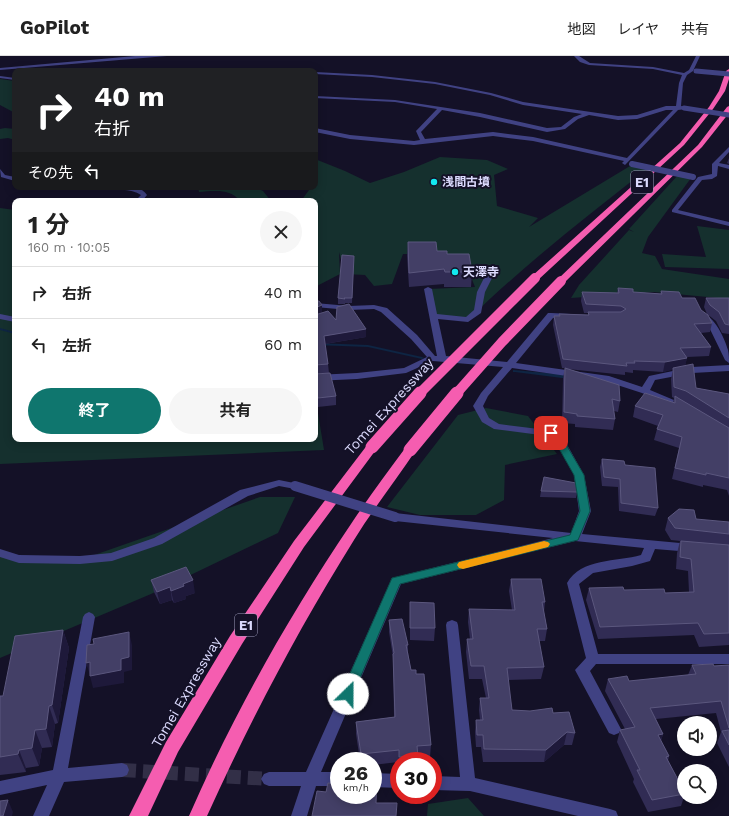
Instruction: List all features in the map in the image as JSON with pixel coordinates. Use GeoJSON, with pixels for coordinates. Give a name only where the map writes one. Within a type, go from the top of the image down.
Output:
{"type":"FeatureCollection","features":[{"type":"Feature","properties":{"kind":"highway","name":"Tomei Expressway"},"geometry":{"type":"LineString","coordinates":[[138,816],[172,747],[236,640],[299,544],[372,447],[418,395],[535,278],[682,144],[711,108],[722,91],[729,71]]}},
{"type":"Feature","properties":{"kind":"highway","name":"E1"},"geometry":{"type":"LineString","coordinates":[[198,816],[226,754],[296,624],[350,535],[410,450],[447,403],[522,320],[611,232],[663,184],[700,146],[729,108]]}},
{"type":"Feature","properties":{"kind":"street"},"geometry":{"type":"LineString","coordinates":[[0,69],[139,56],[165,56]]}},
{"type":"Feature","properties":{"kind":"street"},"geometry":{"type":"LineString","coordinates":[[576,56],[589,64],[653,68],[685,74],[693,71],[729,74]]}},
{"type":"Feature","properties":{"kind":"street"},"geometry":{"type":"LineString","coordinates":[[693,71],[698,56]]}},
{"type":"Feature","properties":{"kind":"street"},"geometry":{"type":"LineString","coordinates":[[318,73],[372,76],[434,83],[491,94],[523,103],[618,118],[637,117],[666,108],[681,108],[729,115]]}},
{"type":"Feature","properties":{"kind":"street"},"geometry":{"type":"LineString","coordinates":[[630,162],[681,108],[681,83],[685,74]]}},
{"type":"Feature","properties":{"kind":"street"},"geometry":{"type":"LineString","coordinates":[[0,77],[12,79]]}},
{"type":"Feature","properties":{"kind":"street"},"geometry":{"type":"LineString","coordinates":[[318,97],[395,101],[441,108],[548,130],[563,128],[576,118],[587,114]]}},
{"type":"Feature","properties":{"kind":"street"},"geometry":{"type":"LineString","coordinates":[[423,141],[418,132],[441,108]]}},
{"type":"Feature","properties":{"kind":"street"},"geometry":{"type":"LineString","coordinates":[[318,131],[350,137],[409,143],[493,134],[533,139],[696,177],[712,177],[715,175],[715,164],[729,149]]}},
{"type":"Feature","properties":{"kind":"street"},"geometry":{"type":"LineString","coordinates":[[715,164],[729,167]]}},
{"type":"Feature","properties":{"kind":"street"},"geometry":{"type":"LineString","coordinates":[[0,171],[3,176],[12,178]]}},
{"type":"Feature","properties":{"kind":"street"},"geometry":{"type":"LineString","coordinates":[[696,177],[674,211],[729,224]]}},
{"type":"Feature","properties":{"kind":"street"},"geometry":{"type":"LineString","coordinates":[[136,190],[142,192],[144,196],[142,198]]}},
{"type":"Feature","properties":{"kind":"street"},"geometry":{"type":"LineString","coordinates":[[433,316],[468,320],[478,311],[481,292],[491,272]]}},
{"type":"Feature","properties":{"kind":"street"},"geometry":{"type":"LineString","coordinates":[[428,289],[442,359]]}},
{"type":"Feature","properties":{"kind":"street"},"geometry":{"type":"LineString","coordinates":[[318,306],[349,308],[374,307],[384,310],[414,337],[432,358]]}},
{"type":"Feature","properties":{"kind":"street"},"geometry":{"type":"LineString","coordinates":[[331,315],[349,308]]}},
{"type":"Feature","properties":{"kind":"street"},"geometry":{"type":"LineString","coordinates":[[699,309],[703,316],[711,322],[729,360]]}},
{"type":"Feature","properties":{"kind":"street"},"geometry":{"type":"LineString","coordinates":[[0,316],[12,319]]}},
{"type":"Feature","properties":{"kind":"street"},"geometry":{"type":"LineString","coordinates":[[575,537],[585,511],[579,475],[561,443],[551,433],[497,427],[485,420],[478,406],[484,394],[551,316],[581,316]]}},
{"type":"Feature","properties":{"kind":"street"},"geometry":{"type":"LineString","coordinates":[[318,378],[357,376],[406,370],[432,358],[497,362],[509,366],[609,379],[644,391],[684,408]]}},
{"type":"Feature","properties":{"kind":"street"},"geometry":{"type":"LineString","coordinates":[[644,391],[652,378],[692,370],[729,368]]}},
{"type":"Feature","properties":{"kind":"street"},"geometry":{"type":"LineString","coordinates":[[0,553],[19,558],[34,559],[80,560],[112,557],[158,541],[244,493],[279,483],[296,486],[395,517],[575,537],[706,549]]}},
{"type":"Feature","properties":{"kind":"street"},"geometry":{"type":"LineString","coordinates":[[299,816],[312,778],[396,581],[575,537]]}},
{"type":"Feature","properties":{"kind":"street"},"geometry":{"type":"LineString","coordinates":[[593,659],[573,583],[590,569],[632,562],[646,558],[651,544]]}},
{"type":"Feature","properties":{"kind":"street"},"geometry":{"type":"LineString","coordinates":[[41,816],[59,776],[89,616]]}},
{"type":"Feature","properties":{"kind":"street"},"geometry":{"type":"LineString","coordinates":[[452,625],[468,784]]}},
{"type":"Feature","properties":{"kind":"street"},"geometry":{"type":"LineString","coordinates":[[614,729],[582,670],[593,659],[729,659]]}},
{"type":"Feature","properties":{"kind":"street"},"geometry":{"type":"LineString","coordinates":[[0,788],[59,776],[122,770]]}},
{"type":"Feature","properties":{"kind":"street"},"geometry":{"type":"LineString","coordinates":[[269,779],[330,779]]}},
{"type":"Feature","properties":{"kind":"street"},"geometry":{"type":"LineString","coordinates":[[442,783],[468,784],[610,816]]}},
{"type":"Feature","properties":{"kind":"green space"},"geometry":{"type":"Polygon","coordinates":[[[0,79],[12,81],[12,111],[0,105],[0,79]]]}},
{"type":"Feature","properties":{"kind":"green space"},"geometry":{"type":"Polygon","coordinates":[[[0,129],[12,129],[12,139],[0,139],[0,129]]]}},
{"type":"Feature","properties":{"kind":"green space"},"geometry":{"type":"Polygon","coordinates":[[[440,157],[487,160],[508,169],[494,175],[497,206],[538,218],[529,227],[630,166],[647,169],[578,223],[511,280],[468,320],[432,314],[428,289],[475,287],[467,267],[423,254],[403,254],[392,284],[374,286],[365,275],[345,274],[339,252],[340,274],[318,285],[318,198],[303,198],[309,190],[318,190],[318,160],[370,183],[404,172],[440,157]]]}},
{"type":"Feature","properties":{"kind":"green space"},"geometry":{"type":"Polygon","coordinates":[[[678,175],[691,178],[648,237],[642,253],[655,256],[662,269],[729,279],[729,299],[654,292],[571,298],[579,285],[629,230],[634,232],[629,229],[678,175]]]}},
{"type":"Feature","properties":{"kind":"green space"},"geometry":{"type":"Polygon","coordinates":[[[199,190],[261,190],[269,198],[237,198],[227,192],[221,191],[199,192],[199,190]]]}},
{"type":"Feature","properties":{"kind":"green space"},"geometry":{"type":"Polygon","coordinates":[[[0,208],[12,210],[12,442],[318,442],[318,413],[324,450],[0,464],[0,208]]]}},
{"type":"Feature","properties":{"kind":"green space"},"geometry":{"type":"Polygon","coordinates":[[[697,226],[729,230],[729,269],[665,267],[662,254],[706,257],[697,226]]]}},
{"type":"Feature","properties":{"kind":"green space"},"geometry":{"type":"Polygon","coordinates":[[[486,408],[528,416],[557,454],[505,465],[504,500],[476,515],[420,515],[387,507],[458,415],[486,408]]]}},
{"type":"Feature","properties":{"kind":"green space"},"geometry":{"type":"Polygon","coordinates":[[[260,497],[295,497],[278,533],[151,594],[0,658],[0,552],[19,559],[80,560],[260,497]]]}},
{"type":"Feature","properties":{"kind":"green space"},"geometry":{"type":"Polygon","coordinates":[[[468,798],[484,816],[427,816],[428,804],[442,804],[442,802],[468,798]]]}},
{"type":"Feature","properties":{"kind":"building"},"geometry":{"type":"Polygon","coordinates":[[[408,242],[436,242],[437,251],[447,251],[447,254],[469,254],[472,272],[445,272],[444,269],[409,273],[408,242]]]}},
{"type":"Feature","properties":{"kind":"building"},"geometry":{"type":"Polygon","coordinates":[[[342,255],[354,256],[352,298],[338,298],[342,255]]]}},
{"type":"Feature","properties":{"kind":"building"},"geometry":{"type":"Polygon","coordinates":[[[618,288],[633,289],[633,292],[662,294],[661,291],[679,292],[682,298],[695,298],[701,310],[708,315],[712,323],[694,324],[711,347],[680,348],[687,358],[665,362],[634,361],[635,363],[626,363],[627,366],[563,359],[554,316],[560,316],[559,314],[589,315],[588,312],[621,312],[626,309],[621,306],[586,304],[582,292],[619,293],[618,288]]]}},
{"type":"Feature","properties":{"kind":"building"},"geometry":{"type":"Polygon","coordinates":[[[706,298],[729,298],[729,325],[725,324],[719,312],[710,305],[706,298]]]}},
{"type":"Feature","properties":{"kind":"building"},"geometry":{"type":"Polygon","coordinates":[[[318,301],[319,301],[322,305],[318,307],[318,301]]]}},
{"type":"Feature","properties":{"kind":"building"},"geometry":{"type":"Polygon","coordinates":[[[349,304],[366,329],[324,336],[328,364],[318,365],[318,314],[328,311],[336,320],[337,307],[349,304]]]}},
{"type":"Feature","properties":{"kind":"building"},"geometry":{"type":"Polygon","coordinates":[[[693,364],[696,388],[729,394],[729,418],[686,391],[674,387],[673,368],[693,364]]]}},
{"type":"Feature","properties":{"kind":"building"},"geometry":{"type":"Polygon","coordinates":[[[565,368],[619,385],[620,401],[612,399],[615,419],[577,416],[577,414],[564,412],[565,368]]]}},
{"type":"Feature","properties":{"kind":"building"},"geometry":{"type":"Polygon","coordinates":[[[330,373],[336,396],[318,398],[318,374],[330,373]]]}},
{"type":"Feature","properties":{"kind":"building"},"geometry":{"type":"Polygon","coordinates":[[[645,393],[675,403],[675,396],[729,428],[729,478],[706,473],[706,475],[675,468],[682,437],[657,429],[663,415],[635,406],[645,393]]]}},
{"type":"Feature","properties":{"kind":"building"},"geometry":{"type":"Polygon","coordinates":[[[602,459],[624,461],[625,465],[655,468],[658,508],[621,503],[620,479],[604,477],[602,459]]]}},
{"type":"Feature","properties":{"kind":"building"},"geometry":{"type":"Polygon","coordinates":[[[544,477],[576,483],[577,492],[541,491],[544,477]]]}},
{"type":"Feature","properties":{"kind":"building"},"geometry":{"type":"Polygon","coordinates":[[[679,509],[694,510],[696,519],[729,522],[729,534],[675,528],[668,518],[679,509]]]}},
{"type":"Feature","properties":{"kind":"building"},"geometry":{"type":"Polygon","coordinates":[[[681,541],[729,545],[729,633],[704,634],[698,623],[600,627],[589,588],[623,587],[624,590],[664,589],[665,593],[694,592],[691,559],[680,557],[681,541]]]}},
{"type":"Feature","properties":{"kind":"building"},"geometry":{"type":"Polygon","coordinates":[[[186,567],[193,580],[183,584],[184,586],[171,591],[170,587],[157,592],[151,580],[186,567]]]}},
{"type":"Feature","properties":{"kind":"building"},"geometry":{"type":"Polygon","coordinates":[[[511,579],[541,579],[545,602],[542,602],[547,629],[537,629],[544,667],[507,668],[512,710],[530,711],[552,708],[553,713],[569,712],[575,733],[567,732],[546,750],[484,749],[483,735],[477,735],[476,720],[483,720],[480,698],[489,698],[484,666],[471,666],[467,639],[473,639],[469,609],[515,610],[511,579]]]}},
{"type":"Feature","properties":{"kind":"building"},"geometry":{"type":"Polygon","coordinates":[[[410,602],[434,603],[435,628],[410,628],[410,602]]]}},
{"type":"Feature","properties":{"kind":"building"},"geometry":{"type":"Polygon","coordinates":[[[402,619],[408,645],[406,645],[411,670],[416,670],[416,674],[424,674],[431,745],[417,746],[418,752],[399,752],[399,750],[361,752],[356,722],[395,717],[394,653],[389,620],[402,619]]]}},
{"type":"Feature","properties":{"kind":"building"},"geometry":{"type":"Polygon","coordinates":[[[63,630],[52,705],[49,706],[46,729],[35,730],[32,748],[19,750],[18,754],[0,757],[0,696],[3,696],[15,636],[63,630]]]}},
{"type":"Feature","properties":{"kind":"building"},"geometry":{"type":"Polygon","coordinates":[[[129,632],[129,657],[121,659],[121,670],[90,676],[90,662],[86,663],[87,645],[94,644],[93,639],[129,632]]]}},
{"type":"Feature","properties":{"kind":"building"},"geometry":{"type":"Polygon","coordinates":[[[692,665],[729,665],[729,728],[721,701],[650,708],[663,734],[658,735],[669,756],[666,757],[677,778],[677,795],[652,800],[637,770],[640,770],[620,730],[635,727],[608,679],[627,676],[629,681],[696,674],[692,665]]]}},
{"type":"Feature","properties":{"kind":"building"},"geometry":{"type":"Polygon","coordinates":[[[729,730],[729,745],[722,731],[729,730]]]}},
{"type":"Feature","properties":{"kind":"building"},"geometry":{"type":"Polygon","coordinates":[[[328,783],[330,783],[330,804],[397,804],[396,816],[312,816],[317,791],[326,792],[328,783]]]}},
{"type":"Feature","properties":{"kind":"building"},"geometry":{"type":"Polygon","coordinates":[[[8,800],[3,816],[0,816],[0,801],[8,800]]]}},
{"type":"Feature","properties":{"kind":"waterway"},"geometry":{"type":"LineString","coordinates":[[0,329],[12,332]]}},
{"type":"Feature","properties":{"kind":"waterway"},"geometry":{"type":"LineString","coordinates":[[318,344],[368,346],[422,358]]}},
{"type":"Feature","properties":{"kind":"waterway"},"geometry":{"type":"LineString","coordinates":[[515,371],[570,377]]}},
{"type":"Feature","properties":{"kind":"tunnel"},"geometry":{"type":"LineString","coordinates":[[122,770],[269,779]]}},
{"type":"Feature","properties":{"kind":"slow traffic"},"geometry":{"type":"LineString","coordinates":[[463,565],[544,544]]}},
{"type":"Feature","properties":{"kind":"place","name":"浅間古墳"},"geometry":{"type":"Point","coordinates":[434,182]}},
{"type":"Feature","properties":{"kind":"place","name":"天澤寺"},"geometry":{"type":"Point","coordinates":[455,272]}},
{"type":"Feature","properties":{"kind":"route"},"geometry":{"type":"LineString","coordinates":[[348,694],[396,581],[575,537],[585,511],[579,475],[561,443],[551,433]]}}]}
